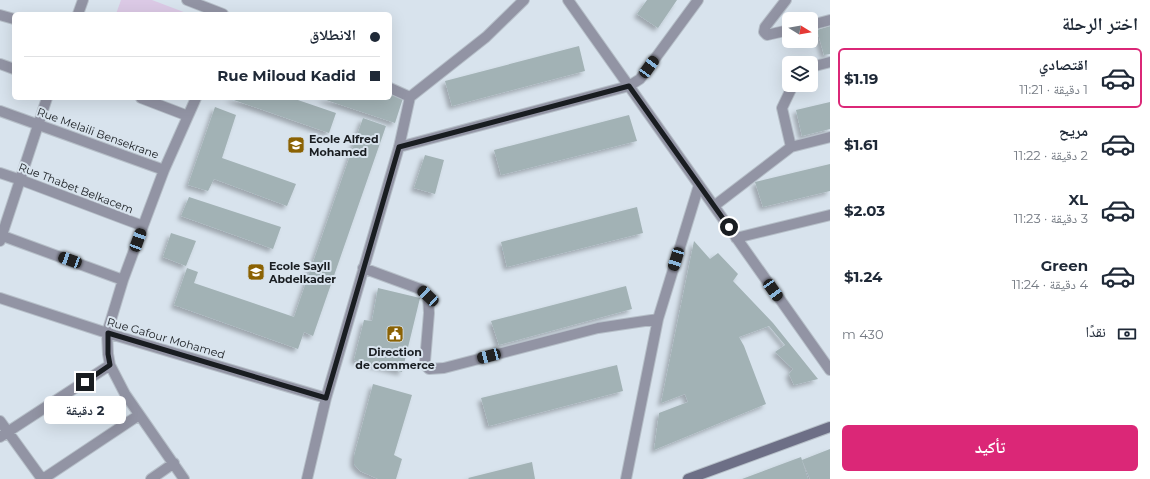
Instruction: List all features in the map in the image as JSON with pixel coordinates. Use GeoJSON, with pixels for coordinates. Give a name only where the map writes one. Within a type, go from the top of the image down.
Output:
{"type":"FeatureCollection","features":[{"type":"Feature","properties":{"kind":"main road"},"geometry":{"type":"LineString","coordinates":[[688,479],[830,427]]}},
{"type":"Feature","properties":{"kind":"street"},"geometry":{"type":"LineString","coordinates":[[79,12],[83,0]]}},
{"type":"Feature","properties":{"kind":"street"},"geometry":{"type":"LineString","coordinates":[[187,0],[218,12]]}},
{"type":"Feature","properties":{"kind":"street"},"geometry":{"type":"LineString","coordinates":[[307,479],[326,398],[399,147],[410,97],[486,37],[524,0]]}},
{"type":"Feature","properties":{"kind":"street"},"geometry":{"type":"LineString","coordinates":[[568,0],[830,370]]}},
{"type":"Feature","properties":{"kind":"street"},"geometry":{"type":"LineString","coordinates":[[399,147],[629,86],[640,79],[698,0]]}},
{"type":"Feature","properties":{"kind":"street"},"geometry":{"type":"LineString","coordinates":[[782,32],[768,35],[764,32],[765,28],[786,0]]}},
{"type":"Feature","properties":{"kind":"street"},"geometry":{"type":"LineString","coordinates":[[0,15],[12,18]]}},
{"type":"Feature","properties":{"kind":"street"},"geometry":{"type":"LineString","coordinates":[[818,23],[830,20]]}},
{"type":"Feature","properties":{"kind":"street"},"geometry":{"type":"LineString","coordinates":[[818,65],[830,62]]}},
{"type":"Feature","properties":{"kind":"street"},"geometry":{"type":"LineString","coordinates":[[0,64],[12,68]]}},
{"type":"Feature","properties":{"kind":"street"},"geometry":{"type":"LineString","coordinates":[[392,89],[410,97]]}},
{"type":"Feature","properties":{"kind":"street"},"geometry":{"type":"LineString","coordinates":[[790,92],[782,108],[791,147]]}},
{"type":"Feature","properties":{"kind":"street"},"geometry":{"type":"LineString","coordinates":[[46,100],[37,124],[21,180],[1,237],[123,280]]}},
{"type":"Feature","properties":{"kind":"street"},"geometry":{"type":"LineString","coordinates":[[146,100],[188,116]]}},
{"type":"Feature","properties":{"kind":"street"},"geometry":{"type":"LineString","coordinates":[[184,479],[125,394],[110,365],[108,354],[108,333],[123,280],[143,226],[164,170],[195,100]]}},
{"type":"Feature","properties":{"kind":"street","name":"Rue Melaili Bensekrane"},"geometry":{"type":"LineString","coordinates":[[0,111],[164,170]]}},
{"type":"Feature","properties":{"kind":"street"},"geometry":{"type":"LineString","coordinates":[[714,206],[791,147],[830,137]]}},
{"type":"Feature","properties":{"kind":"street","name":"Rue Thabet Belkacem"},"geometry":{"type":"LineString","coordinates":[[0,173],[143,226]]}},
{"type":"Feature","properties":{"kind":"street"},"geometry":{"type":"LineString","coordinates":[[626,479],[658,319],[699,184]]}},
{"type":"Feature","properties":{"kind":"street"},"geometry":{"type":"LineString","coordinates":[[736,238],[830,216]]}},
{"type":"Feature","properties":{"kind":"street"},"geometry":{"type":"LineString","coordinates":[[363,268],[420,289],[428,296],[429,313],[424,361],[425,366],[429,369],[444,368],[598,328],[658,319]]}},
{"type":"Feature","properties":{"kind":"street","name":"Rue Gafour Mohamed"},"geometry":{"type":"LineString","coordinates":[[0,298],[108,333],[326,398]]}},
{"type":"Feature","properties":{"kind":"street"},"geometry":{"type":"LineString","coordinates":[[4,435],[110,365]]}},
{"type":"Feature","properties":{"kind":"street"},"geometry":{"type":"LineString","coordinates":[[0,421],[4,435],[42,479],[139,415]]}},
{"type":"Feature","properties":{"kind":"street"},"geometry":{"type":"LineString","coordinates":[[151,479],[174,463]]}},
{"type":"Feature","properties":{"kind":"shaded area"},"geometry":{"type":"Polygon","coordinates":[[[121,0],[152,0],[184,12],[117,12],[121,0]]]}},
{"type":"Feature","properties":{"kind":"building"},"geometry":{"type":"Polygon","coordinates":[[[647,0],[677,0],[658,28],[637,14],[647,0]]]}},
{"type":"Feature","properties":{"kind":"building"},"geometry":{"type":"Polygon","coordinates":[[[830,26],[830,54],[824,55],[818,30],[830,26]]]}},
{"type":"Feature","properties":{"kind":"building"},"geometry":{"type":"Polygon","coordinates":[[[579,46],[585,71],[452,106],[445,81],[579,46]]]}},
{"type":"Feature","properties":{"kind":"building"},"geometry":{"type":"Polygon","coordinates":[[[392,92],[404,95],[395,123],[326,100],[392,100],[392,92]]]}},
{"type":"Feature","properties":{"kind":"building"},"geometry":{"type":"Polygon","coordinates":[[[234,100],[298,100],[336,113],[329,133],[234,100]]]}},
{"type":"Feature","properties":{"kind":"building"},"geometry":{"type":"Polygon","coordinates":[[[830,102],[830,129],[802,136],[796,110],[830,102]]]}},
{"type":"Feature","properties":{"kind":"building"},"geometry":{"type":"Polygon","coordinates":[[[215,107],[236,115],[222,158],[296,184],[287,206],[214,179],[208,191],[188,185],[215,107]]]}},
{"type":"Feature","properties":{"kind":"building"},"geometry":{"type":"Polygon","coordinates":[[[629,115],[637,141],[501,175],[494,150],[629,115]]]}},
{"type":"Feature","properties":{"kind":"building"},"geometry":{"type":"Polygon","coordinates":[[[363,118],[386,126],[313,336],[304,332],[298,349],[174,305],[187,268],[198,272],[194,283],[294,317],[363,118]]]}},
{"type":"Feature","properties":{"kind":"building"},"geometry":{"type":"Polygon","coordinates":[[[425,155],[444,160],[435,194],[414,188],[425,155]]]}},
{"type":"Feature","properties":{"kind":"building"},"geometry":{"type":"Polygon","coordinates":[[[830,164],[830,191],[763,207],[755,182],[830,164]]]}},
{"type":"Feature","properties":{"kind":"building"},"geometry":{"type":"Polygon","coordinates":[[[189,197],[281,227],[273,249],[181,216],[189,197]]]}},
{"type":"Feature","properties":{"kind":"building"},"geometry":{"type":"Polygon","coordinates":[[[637,207],[643,233],[507,267],[501,242],[637,207]]]}},
{"type":"Feature","properties":{"kind":"building"},"geometry":{"type":"Polygon","coordinates":[[[171,233],[196,241],[186,266],[163,257],[171,233]]]}},
{"type":"Feature","properties":{"kind":"building"},"geometry":{"type":"Polygon","coordinates":[[[694,241],[710,259],[718,253],[738,274],[733,281],[773,323],[818,379],[794,385],[789,374],[793,369],[775,352],[785,345],[769,326],[739,337],[744,346],[766,404],[654,450],[659,413],[688,402],[685,394],[661,403],[694,241]]]}},
{"type":"Feature","properties":{"kind":"building"},"geometry":{"type":"Polygon","coordinates":[[[626,286],[632,309],[499,345],[491,321],[626,286]]]}},
{"type":"Feature","properties":{"kind":"building"},"geometry":{"type":"Polygon","coordinates":[[[378,288],[420,298],[402,372],[354,360],[364,320],[372,321],[378,288]]]}},
{"type":"Feature","properties":{"kind":"building"},"geometry":{"type":"Polygon","coordinates":[[[617,365],[623,391],[489,426],[481,398],[617,365]]]}},
{"type":"Feature","properties":{"kind":"building"},"geometry":{"type":"Polygon","coordinates":[[[373,384],[412,395],[394,455],[402,459],[396,479],[378,479],[360,471],[354,464],[354,456],[373,384]]]}},
{"type":"Feature","properties":{"kind":"building"},"geometry":{"type":"Polygon","coordinates":[[[830,449],[830,479],[810,479],[802,460],[830,449]]]}},
{"type":"Feature","properties":{"kind":"building"},"geometry":{"type":"Polygon","coordinates":[[[801,457],[808,479],[742,479],[801,457]]]}},
{"type":"Feature","properties":{"kind":"building"},"geometry":{"type":"Polygon","coordinates":[[[532,462],[535,479],[468,478],[532,462]]]}},
{"type":"Feature","properties":{"kind":"place","name":"Ecole Alfred Mohamed"},"geometry":{"type":"Point","coordinates":[296,145]}},
{"type":"Feature","properties":{"kind":"place","name":"Ecole Sayll Abdelkader"},"geometry":{"type":"Point","coordinates":[256,272]}},
{"type":"Feature","properties":{"kind":"place","name":"Direction de commerce"},"geometry":{"type":"Point","coordinates":[395,334]}},
{"type":"Feature","properties":{"kind":"route"},"geometry":{"type":"LineString","coordinates":[[85,382],[110,365],[108,354],[108,333],[326,398],[399,147],[629,86],[729,227]]}}]}
